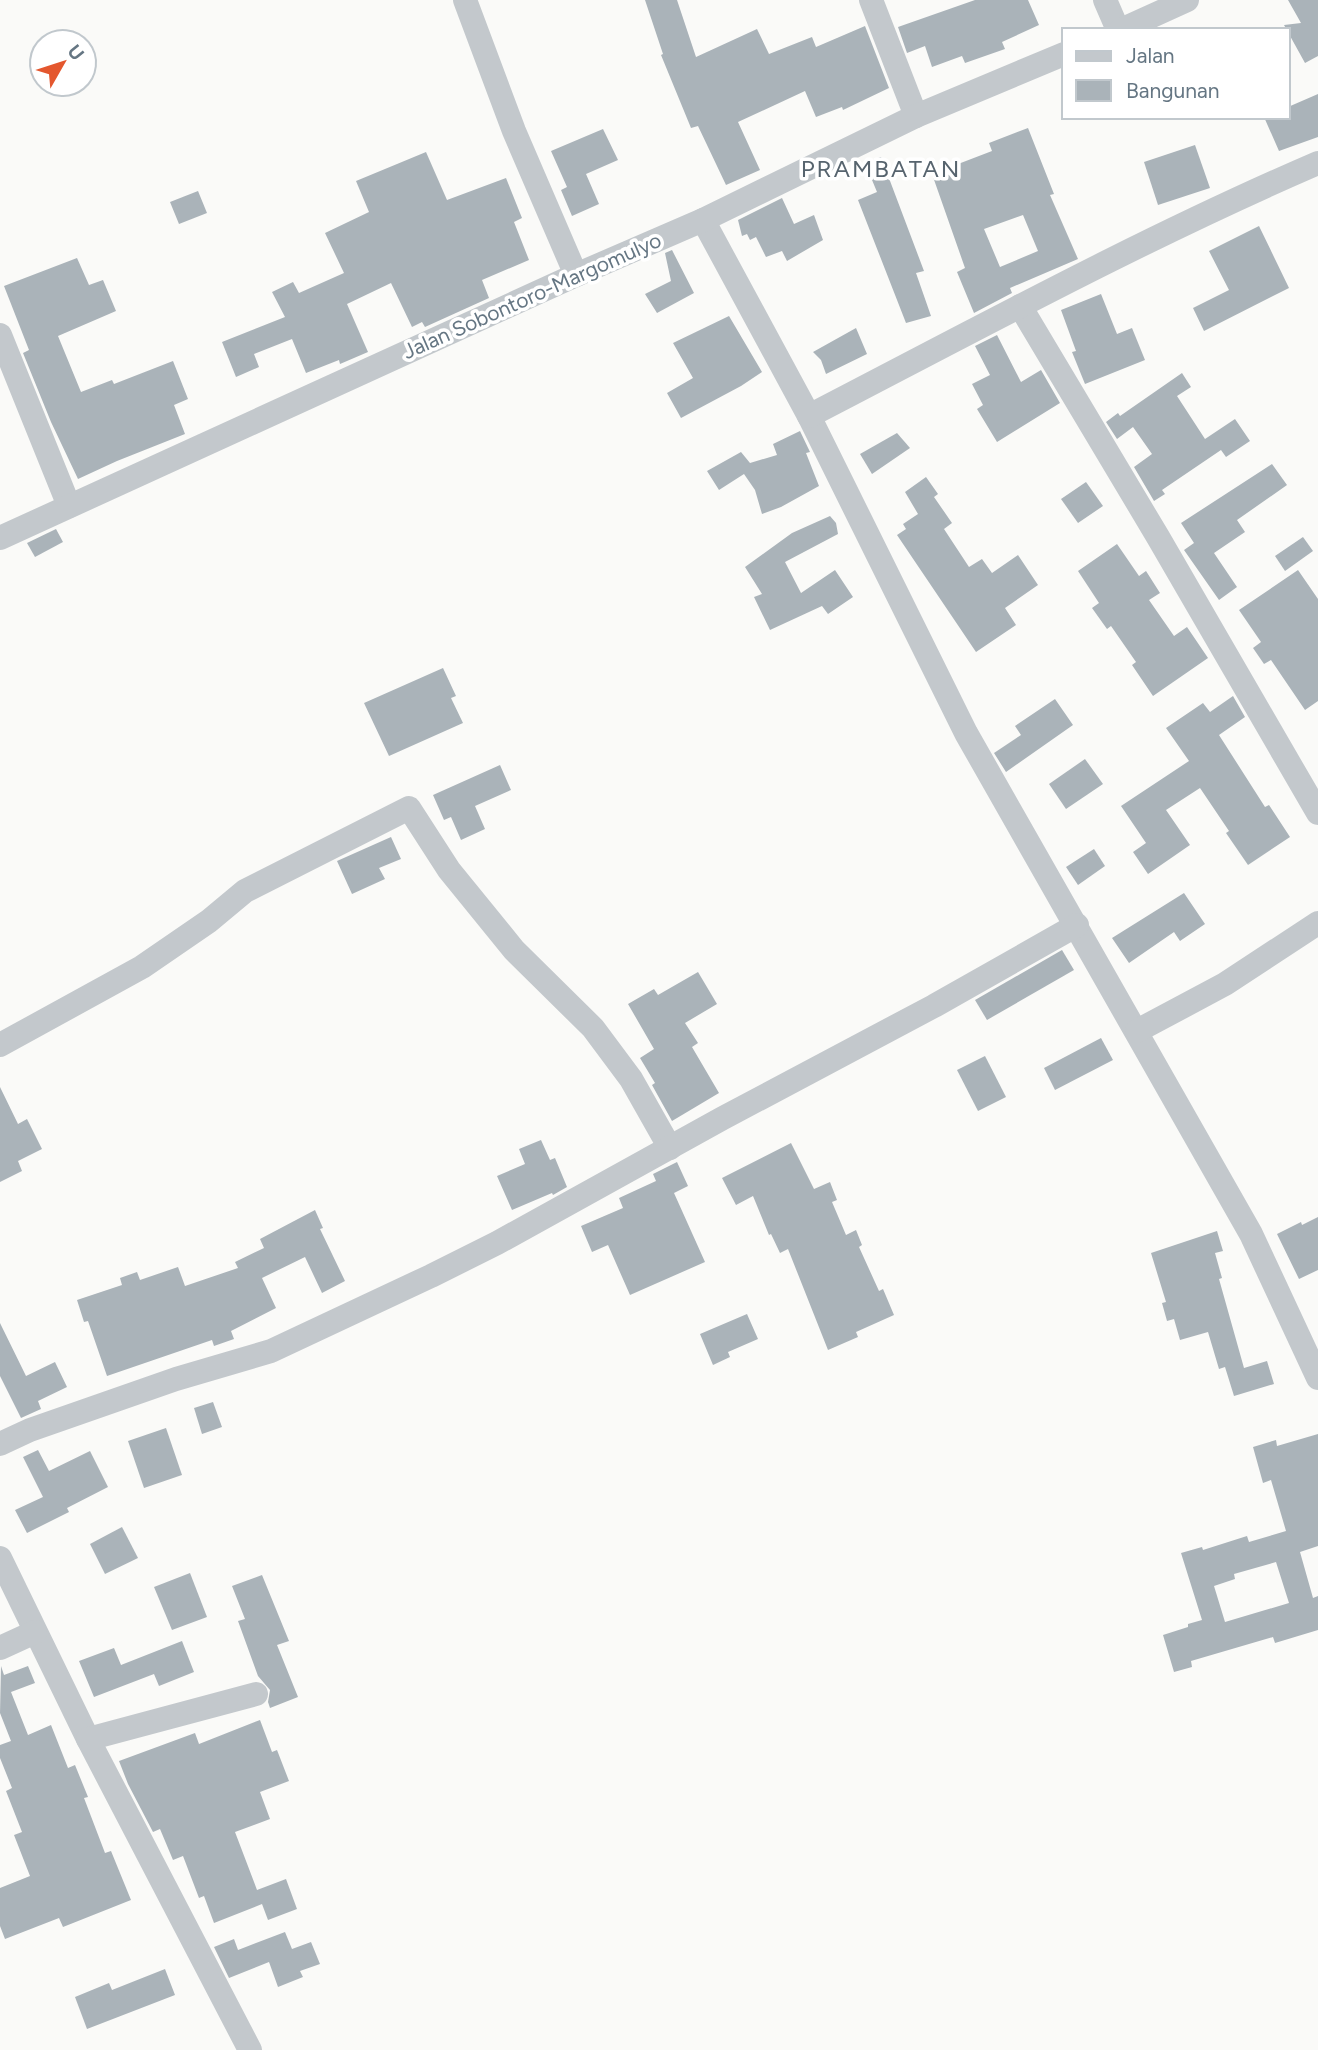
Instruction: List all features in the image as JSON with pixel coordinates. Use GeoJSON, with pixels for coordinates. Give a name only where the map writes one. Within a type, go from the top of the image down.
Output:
{"type":"FeatureCollection","features":[{"type":"Feature","properties":{"kind":"street"},"geometry":{"type":"LineString","coordinates":[[464,0],[519,142],[576,275]]}},
{"type":"Feature","properties":{"kind":"street"},"geometry":{"type":"LineString","coordinates":[[871,0],[916,117]]}},
{"type":"Feature","properties":{"kind":"street"},"geometry":{"type":"LineString","coordinates":[[1105,0],[1119,28]]}},
{"type":"Feature","properties":{"kind":"street"},"geometry":{"type":"LineString","coordinates":[[1124,28],[1187,0]]}},
{"type":"Feature","properties":{"kind":"street","name":"Jalan Sobontoro-Margomulyo"},"geometry":{"type":"LineString","coordinates":[[0,538],[703,219],[916,117],[1062,55]]}},
{"type":"Feature","properties":{"kind":"street"},"geometry":{"type":"LineString","coordinates":[[809,416],[1020,306],[1318,163]]}},
{"type":"Feature","properties":{"kind":"street"},"geometry":{"type":"LineString","coordinates":[[703,219],[809,416],[966,733],[1251,1234],[1318,1378]]}},
{"type":"Feature","properties":{"kind":"street"},"geometry":{"type":"LineString","coordinates":[[1020,306],[1318,813]]}},
{"type":"Feature","properties":{"kind":"street"},"geometry":{"type":"LineString","coordinates":[[0,335],[69,506]]}},
{"type":"Feature","properties":{"kind":"street"},"geometry":{"type":"LineString","coordinates":[[0,1045],[142,967],[209,921],[244,891],[408,808],[449,870],[514,950],[593,1028],[631,1079],[670,1148]]}},
{"type":"Feature","properties":{"kind":"street"},"geometry":{"type":"LineString","coordinates":[[1137,1031],[1225,984],[1318,923]]}},
{"type":"Feature","properties":{"kind":"street"},"geometry":{"type":"LineString","coordinates":[[0,1444],[30,1430],[164,1383],[271,1351],[498,1243],[723,1118],[934,1006],[1077,925]]}},
{"type":"Feature","properties":{"kind":"street"},"geometry":{"type":"LineString","coordinates":[[0,1558],[88,1740],[250,2050]]}},
{"type":"Feature","properties":{"kind":"street"},"geometry":{"type":"LineString","coordinates":[[0,1648],[36,1632]]}},
{"type":"Feature","properties":{"kind":"street"},"geometry":{"type":"LineString","coordinates":[[88,1740],[256,1694]]}},
{"type":"Feature","properties":{"kind":"building"},"geometry":{"type":"Polygon","coordinates":[[[645,0],[677,0],[696,57],[757,29],[769,54],[812,37],[816,47],[865,26],[889,88],[843,110],[842,107],[816,117],[805,91],[738,122],[760,170],[726,185],[698,126],[691,128],[661,55],[663,54],[645,0]]]}},
{"type":"Feature","properties":{"kind":"building"},"geometry":{"type":"Polygon","coordinates":[[[975,0],[1028,0],[1039,25],[1002,42],[1005,49],[965,63],[962,56],[932,67],[925,46],[907,53],[898,27],[975,0]]]}},
{"type":"Feature","properties":{"kind":"building"},"geometry":{"type":"Polygon","coordinates":[[[1288,0],[1318,0],[1318,56],[1305,63],[1290,36],[1290,28],[1284,25],[1301,23],[1288,0]]]}},
{"type":"Feature","properties":{"kind":"building"},"geometry":{"type":"Polygon","coordinates":[[[1318,94],[1318,137],[1279,151],[1265,119],[1290,119],[1290,106],[1318,94]]]}},
{"type":"Feature","properties":{"kind":"building"},"geometry":{"type":"Polygon","coordinates":[[[1028,128],[1054,194],[1050,195],[1078,259],[1010,288],[1012,293],[974,313],[957,272],[965,268],[932,174],[992,151],[989,143],[1028,128]],[[1023,215],[984,229],[1000,267],[1038,251],[1023,215]]]}},
{"type":"Feature","properties":{"kind":"building"},"geometry":{"type":"Polygon","coordinates":[[[603,129],[618,160],[586,174],[599,204],[572,216],[561,190],[567,187],[551,151],[603,129]]]}},
{"type":"Feature","properties":{"kind":"building"},"geometry":{"type":"Polygon","coordinates":[[[1195,145],[1210,188],[1158,205],[1144,162],[1195,145]]]}},
{"type":"Feature","properties":{"kind":"building"},"geometry":{"type":"Polygon","coordinates":[[[426,152],[447,200],[506,178],[522,218],[514,222],[529,260],[482,280],[489,298],[425,327],[422,322],[412,327],[391,283],[347,304],[368,352],[340,364],[339,360],[306,373],[292,339],[254,354],[259,367],[236,377],[222,342],[285,317],[272,292],[293,282],[299,293],[344,273],[325,233],[369,212],[356,181],[426,152]]]}},
{"type":"Feature","properties":{"kind":"building"},"geometry":{"type":"Polygon","coordinates":[[[881,157],[924,271],[916,273],[931,316],[906,323],[858,200],[877,192],[865,163],[881,157]]]}},
{"type":"Feature","properties":{"kind":"building"},"geometry":{"type":"Polygon","coordinates":[[[198,191],[207,213],[179,224],[170,202],[198,191]]]}},
{"type":"Feature","properties":{"kind":"building"},"geometry":{"type":"Polygon","coordinates":[[[782,198],[794,224],[814,215],[823,240],[787,261],[782,251],[766,257],[756,237],[750,240],[747,234],[742,236],[738,220],[782,198]]]}},
{"type":"Feature","properties":{"kind":"building"},"geometry":{"type":"Polygon","coordinates":[[[1259,226],[1289,288],[1204,331],[1193,308],[1229,290],[1209,251],[1259,226]]]}},
{"type":"Feature","properties":{"kind":"building"},"geometry":{"type":"Polygon","coordinates":[[[672,250],[694,293],[657,313],[645,294],[671,281],[665,253],[672,250]]]}},
{"type":"Feature","properties":{"kind":"building"},"geometry":{"type":"Polygon","coordinates":[[[77,258],[89,285],[103,280],[116,311],[58,336],[81,392],[112,380],[114,384],[173,361],[188,399],[174,405],[185,434],[78,479],[23,353],[29,350],[4,286],[77,258]]]}},
{"type":"Feature","properties":{"kind":"building"},"geometry":{"type":"Polygon","coordinates":[[[1101,294],[1117,334],[1132,328],[1145,360],[1085,384],[1072,352],[1076,351],[1061,310],[1101,294]]]}},
{"type":"Feature","properties":{"kind":"building"},"geometry":{"type":"Polygon","coordinates":[[[729,316],[762,372],[681,418],[667,393],[693,378],[673,343],[729,316]]]}},
{"type":"Feature","properties":{"kind":"building"},"geometry":{"type":"Polygon","coordinates":[[[856,328],[867,354],[826,374],[821,360],[813,352],[856,328]]]}},
{"type":"Feature","properties":{"kind":"building"},"geometry":{"type":"Polygon","coordinates":[[[997,335],[1021,382],[1041,370],[1060,403],[997,442],[977,409],[983,405],[972,384],[990,375],[975,346],[997,335]]]}},
{"type":"Feature","properties":{"kind":"building"},"geometry":{"type":"Polygon","coordinates":[[[1182,373],[1191,387],[1177,396],[1205,439],[1235,419],[1250,441],[1226,457],[1221,450],[1162,490],[1165,494],[1154,501],[1134,467],[1152,454],[1133,427],[1117,439],[1106,422],[1118,413],[1120,416],[1182,373]]]}},
{"type":"Feature","properties":{"kind":"building"},"geometry":{"type":"Polygon","coordinates":[[[800,431],[810,452],[806,453],[819,486],[781,507],[762,514],[755,490],[744,474],[719,490],[707,471],[741,452],[750,463],[777,455],[773,444],[800,431]]]}},
{"type":"Feature","properties":{"kind":"building"},"geometry":{"type":"Polygon","coordinates":[[[897,433],[910,448],[872,474],[860,454],[897,433]]]}},
{"type":"Feature","properties":{"kind":"building"},"geometry":{"type":"Polygon","coordinates":[[[1272,464],[1287,485],[1237,520],[1245,532],[1214,553],[1237,587],[1219,600],[1184,550],[1194,543],[1181,523],[1272,464]]]}},
{"type":"Feature","properties":{"kind":"building"},"geometry":{"type":"Polygon","coordinates":[[[926,477],[938,494],[934,497],[952,523],[944,529],[969,567],[982,559],[992,573],[1018,555],[1038,585],[1005,608],[1016,625],[976,652],[897,535],[906,529],[903,524],[918,514],[905,492],[926,477]]]}},
{"type":"Feature","properties":{"kind":"building"},"geometry":{"type":"Polygon","coordinates":[[[1086,482],[1103,506],[1078,523],[1061,499],[1086,482]]]}},
{"type":"Feature","properties":{"kind":"building"},"geometry":{"type":"Polygon","coordinates":[[[830,516],[836,523],[838,534],[785,562],[801,593],[835,570],[853,597],[828,614],[822,606],[770,630],[754,597],[762,594],[745,567],[792,533],[830,516]]]}},
{"type":"Feature","properties":{"kind":"building"},"geometry":{"type":"Polygon","coordinates":[[[56,529],[63,542],[35,557],[27,543],[56,529]]]}},
{"type":"Feature","properties":{"kind":"building"},"geometry":{"type":"Polygon","coordinates":[[[1303,537],[1313,551],[1285,571],[1275,556],[1303,537]]]}},
{"type":"Feature","properties":{"kind":"building"},"geometry":{"type":"Polygon","coordinates":[[[1117,544],[1139,576],[1146,571],[1160,593],[1149,600],[1174,636],[1187,627],[1208,658],[1153,696],[1132,665],[1136,662],[1111,626],[1107,629],[1092,608],[1099,603],[1078,571],[1117,544]]]}},
{"type":"Feature","properties":{"kind":"building"},"geometry":{"type":"Polygon","coordinates":[[[1298,570],[1318,599],[1318,701],[1305,710],[1271,660],[1264,664],[1253,648],[1261,642],[1239,610],[1298,570]]]}},
{"type":"Feature","properties":{"kind":"building"},"geometry":{"type":"Polygon","coordinates":[[[443,668],[456,696],[451,698],[463,723],[389,756],[364,703],[443,668]]]}},
{"type":"Feature","properties":{"kind":"building"},"geometry":{"type":"Polygon","coordinates":[[[1233,696],[1245,717],[1219,735],[1265,807],[1269,805],[1290,837],[1248,865],[1200,788],[1166,810],[1190,845],[1148,874],[1133,852],[1146,843],[1121,806],[1189,761],[1166,728],[1203,703],[1210,712],[1233,696]]]}},
{"type":"Feature","properties":{"kind":"building"},"geometry":{"type":"Polygon","coordinates":[[[1055,699],[1073,725],[1006,772],[994,753],[1021,735],[1015,726],[1055,699]]]}},
{"type":"Feature","properties":{"kind":"building"},"geometry":{"type":"Polygon","coordinates":[[[1085,759],[1103,784],[1066,809],[1049,784],[1085,759]]]}},
{"type":"Feature","properties":{"kind":"building"},"geometry":{"type":"Polygon","coordinates":[[[500,765],[511,790],[475,806],[485,829],[461,840],[451,817],[444,820],[433,795],[500,765]]]}},
{"type":"Feature","properties":{"kind":"building"},"geometry":{"type":"Polygon","coordinates":[[[391,837],[401,859],[379,868],[385,879],[352,894],[337,861],[391,837]]]}},
{"type":"Feature","properties":{"kind":"building"},"geometry":{"type":"Polygon","coordinates":[[[1094,849],[1105,866],[1078,885],[1066,867],[1094,849]]]}},
{"type":"Feature","properties":{"kind":"building"},"geometry":{"type":"Polygon","coordinates":[[[1184,893],[1205,924],[1180,941],[1174,932],[1129,963],[1112,938],[1184,893]]]}},
{"type":"Feature","properties":{"kind":"building"},"geometry":{"type":"Polygon","coordinates":[[[1062,950],[1074,970],[987,1020],[975,1000],[1062,950]]]}},
{"type":"Feature","properties":{"kind":"building"},"geometry":{"type":"Polygon","coordinates":[[[698,972],[717,1004],[685,1023],[698,1043],[692,1047],[719,1093],[672,1121],[640,1058],[654,1049],[628,1004],[654,989],[658,995],[698,972]]]}},
{"type":"Feature","properties":{"kind":"building"},"geometry":{"type":"Polygon","coordinates":[[[1101,1038],[1113,1060],[1055,1090],[1044,1068],[1101,1038]]]}},
{"type":"Feature","properties":{"kind":"building"},"geometry":{"type":"Polygon","coordinates":[[[985,1056],[1006,1097],[978,1111],[957,1070],[985,1056]]]}},
{"type":"Feature","properties":{"kind":"building"},"geometry":{"type":"Polygon","coordinates":[[[0,1087],[18,1124],[27,1119],[42,1149],[18,1161],[22,1171],[0,1182],[0,1087]]]}},
{"type":"Feature","properties":{"kind":"building"},"geometry":{"type":"Polygon","coordinates":[[[541,1140],[550,1160],[555,1158],[567,1187],[512,1210],[497,1176],[525,1164],[519,1149],[541,1140]]]}},
{"type":"Feature","properties":{"kind":"building"},"geometry":{"type":"Polygon","coordinates":[[[791,1143],[814,1189],[830,1182],[837,1200],[832,1202],[846,1235],[856,1230],[862,1245],[859,1247],[879,1291],[883,1289],[894,1315],[856,1332],[858,1337],[828,1350],[788,1249],[780,1253],[771,1234],[769,1235],[753,1196],[736,1205],[722,1178],[791,1143]]]}},
{"type":"Feature","properties":{"kind":"building"},"geometry":{"type":"Polygon","coordinates":[[[677,1162],[688,1186],[674,1193],[705,1262],[630,1295],[608,1245],[592,1252],[581,1226],[623,1208],[619,1198],[656,1181],[653,1174],[677,1162]]]}},
{"type":"Feature","properties":{"kind":"building"},"geometry":{"type":"Polygon","coordinates":[[[315,1210],[323,1228],[320,1229],[345,1281],[322,1293],[305,1257],[262,1278],[276,1308],[231,1331],[234,1339],[214,1346],[212,1340],[107,1376],[88,1321],[84,1322],[77,1300],[122,1285],[120,1278],[137,1272],[140,1280],[178,1267],[185,1286],[238,1268],[235,1262],[264,1248],[260,1239],[315,1210]]]}},
{"type":"Feature","properties":{"kind":"building"},"geometry":{"type":"Polygon","coordinates":[[[1318,1217],[1318,1270],[1299,1279],[1277,1234],[1318,1217]]]}},
{"type":"Feature","properties":{"kind":"building"},"geometry":{"type":"Polygon","coordinates":[[[1217,1231],[1223,1251],[1215,1253],[1222,1278],[1219,1279],[1244,1368],[1267,1361],[1274,1384],[1234,1396],[1225,1367],[1219,1369],[1208,1332],[1180,1340],[1174,1319],[1167,1321],[1162,1303],[1166,1302],[1151,1253],[1217,1231]]]}},
{"type":"Feature","properties":{"kind":"building"},"geometry":{"type":"Polygon","coordinates":[[[747,1314],[758,1339],[728,1352],[730,1357],[713,1365],[700,1334],[747,1314]]]}},
{"type":"Feature","properties":{"kind":"building"},"geometry":{"type":"Polygon","coordinates":[[[0,1323],[26,1376],[55,1362],[67,1387],[38,1401],[41,1409],[21,1418],[0,1376],[0,1323]]]}},
{"type":"Feature","properties":{"kind":"building"},"geometry":{"type":"Polygon","coordinates":[[[213,1402],[222,1427],[202,1434],[194,1408],[213,1402]]]}},
{"type":"Feature","properties":{"kind":"building"},"geometry":{"type":"Polygon","coordinates":[[[166,1428],[182,1475],[144,1488],[128,1441],[166,1428]]]}},
{"type":"Feature","properties":{"kind":"building"},"geometry":{"type":"Polygon","coordinates":[[[1318,1434],[1318,1546],[1300,1552],[1313,1598],[1318,1596],[1318,1630],[1275,1643],[1273,1637],[1191,1661],[1192,1667],[1174,1672],[1163,1635],[1202,1620],[1181,1553],[1202,1547],[1203,1550],[1247,1536],[1249,1542],[1286,1531],[1271,1480],[1263,1483],[1253,1447],[1276,1440],[1277,1446],[1318,1434]],[[1276,1562],[1234,1574],[1235,1579],[1214,1586],[1225,1622],[1289,1603],[1276,1562]]]}},
{"type":"Feature","properties":{"kind":"building"},"geometry":{"type":"Polygon","coordinates":[[[38,1450],[49,1471],[90,1451],[108,1487],[67,1508],[69,1512],[27,1533],[15,1510],[43,1497],[23,1457],[38,1450]]]}},
{"type":"Feature","properties":{"kind":"building"},"geometry":{"type":"Polygon","coordinates":[[[122,1527],[138,1558],[105,1574],[90,1544],[122,1527]]]}},
{"type":"Feature","properties":{"kind":"building"},"geometry":{"type":"Polygon","coordinates":[[[190,1573],[207,1617],[172,1630],[154,1587],[190,1573]]]}},
{"type":"Feature","properties":{"kind":"building"},"geometry":{"type":"Polygon","coordinates":[[[262,1575],[289,1641],[277,1645],[298,1697],[270,1708],[270,1690],[258,1676],[238,1621],[245,1619],[232,1586],[262,1575]]]}},
{"type":"Feature","properties":{"kind":"building"},"geometry":{"type":"Polygon","coordinates":[[[182,1641],[194,1672],[159,1686],[154,1674],[94,1697],[79,1661],[114,1648],[121,1665],[182,1641]]]}},
{"type":"Feature","properties":{"kind":"building"},"geometry":{"type":"Polygon","coordinates":[[[1,1666],[4,1675],[28,1666],[35,1683],[11,1692],[28,1735],[51,1725],[68,1768],[75,1765],[88,1797],[84,1798],[105,1853],[111,1851],[131,1900],[63,1927],[59,1918],[5,1939],[0,1926],[0,1888],[30,1876],[14,1835],[22,1832],[6,1791],[12,1788],[0,1758],[0,1745],[11,1741],[0,1713],[1,1666]]]}},
{"type":"Feature","properties":{"kind":"building"},"geometry":{"type":"Polygon","coordinates":[[[260,1720],[272,1752],[277,1750],[289,1781],[260,1792],[270,1819],[235,1832],[257,1890],[286,1879],[297,1909],[268,1920],[262,1904],[214,1923],[204,1896],[199,1898],[183,1856],[173,1860],[160,1829],[153,1832],[119,1761],[195,1733],[199,1744],[260,1720]]]}},
{"type":"Feature","properties":{"kind":"building"},"geometry":{"type":"Polygon","coordinates":[[[285,1932],[292,1949],[311,1942],[320,1964],[300,1971],[303,1977],[278,1987],[269,1962],[229,1978],[214,1947],[234,1939],[238,1950],[285,1932]]]}},
{"type":"Feature","properties":{"kind":"building"},"geometry":{"type":"Polygon","coordinates":[[[165,1969],[175,1995],[87,2029],[75,1997],[109,1983],[112,1990],[165,1969]]]}},
{"type":"Feature","properties":{"kind":"district","name":"PRAMBATAN"},"geometry":{"type":"Point","coordinates":[881,169]}}]}
